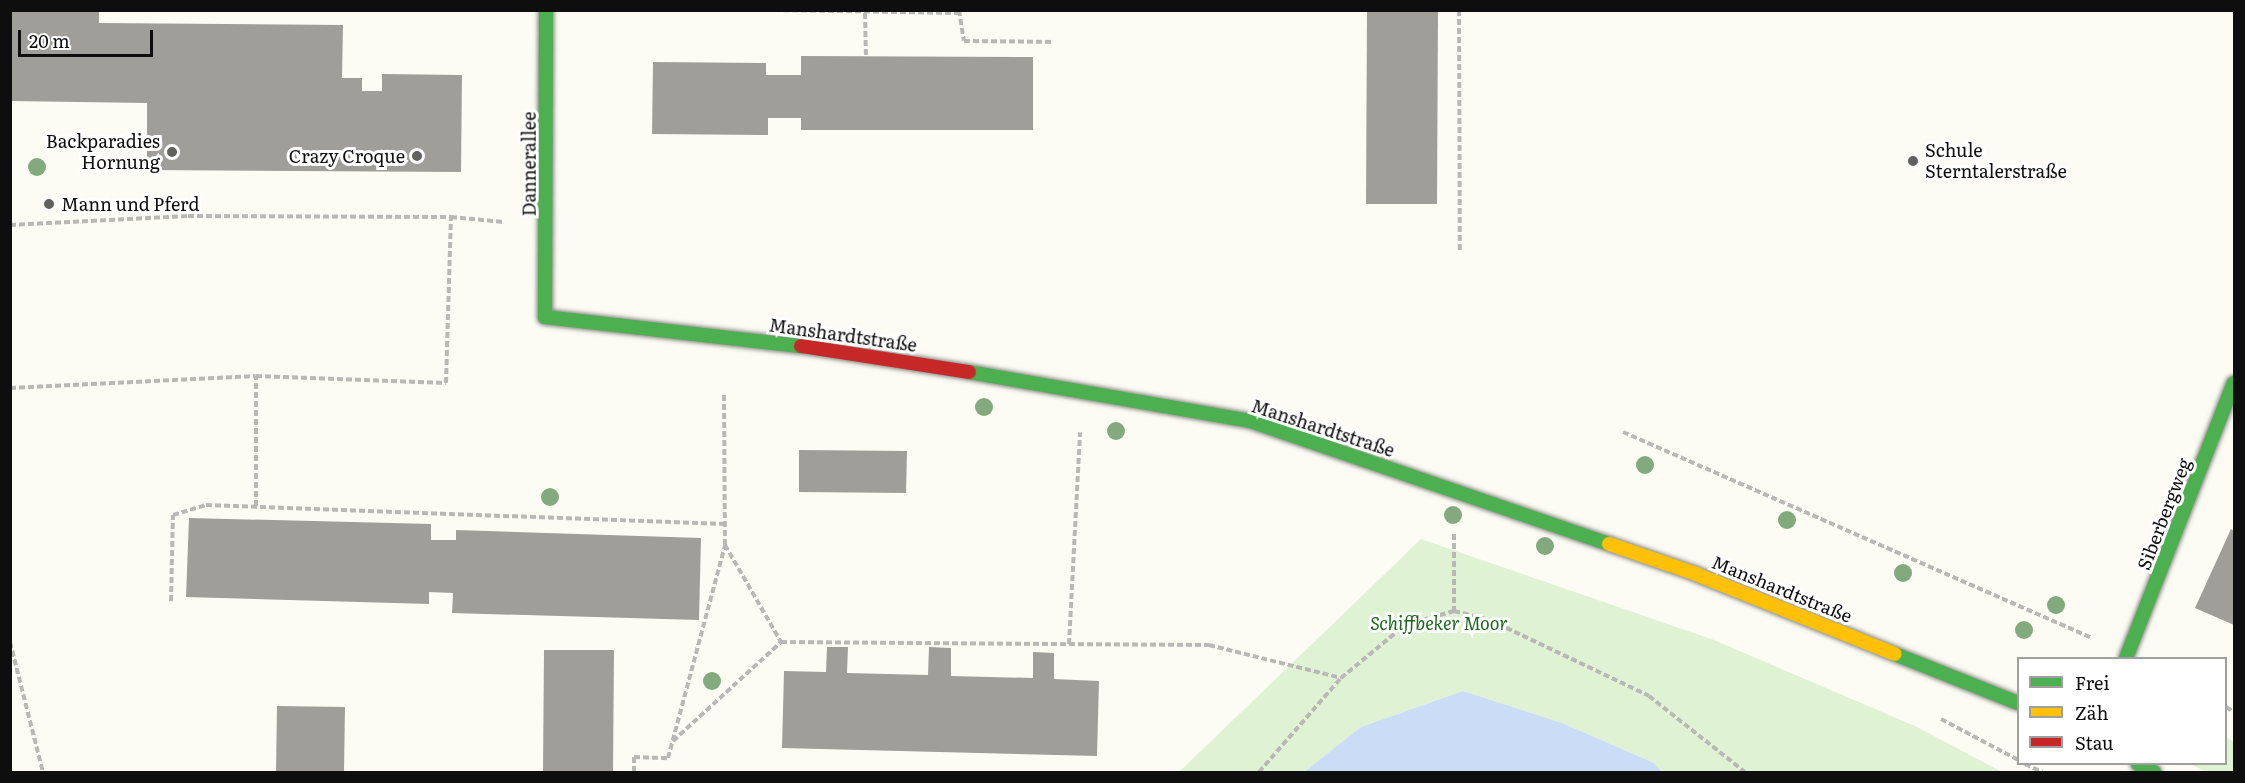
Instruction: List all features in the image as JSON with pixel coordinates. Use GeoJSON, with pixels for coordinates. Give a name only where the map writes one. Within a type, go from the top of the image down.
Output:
{"type":"FeatureCollection","features":[{"type":"Feature","properties":{"kind":"street","name":"Dannerallee"},"geometry":{"type":"LineString","coordinates":[[545,317],[546,10]]}},
{"type":"Feature","properties":{"kind":"street","name":"Manshardtstraße"},"geometry":{"type":"LineString","coordinates":[[545,317],[651,326],[874,356],[1250,421],[1696,574],[2017,702]]}},
{"type":"Feature","properties":{"kind":"street","name":"Siberbergweg"},"geometry":{"type":"LineString","coordinates":[[2128,656],[2235,383]]}},
{"type":"Feature","properties":{"kind":"street"},"geometry":{"type":"LineString","coordinates":[[2140,765],[2154,772]]}},
{"type":"Feature","properties":{"kind":"path"},"geometry":{"type":"LineString","coordinates":[[774,10],[865,13],[959,12],[964,41],[1054,42]]}},
{"type":"Feature","properties":{"kind":"path"},"geometry":{"type":"LineString","coordinates":[[1459,10],[1460,254]]}},
{"type":"Feature","properties":{"kind":"path"},"geometry":{"type":"LineString","coordinates":[[865,13],[866,57]]}},
{"type":"Feature","properties":{"kind":"path"},"geometry":{"type":"LineString","coordinates":[[10,225],[188,216],[451,217],[547,226]]}},
{"type":"Feature","properties":{"kind":"path"},"geometry":{"type":"LineString","coordinates":[[10,388],[256,376],[446,383],[451,217]]}},
{"type":"Feature","properties":{"kind":"path"},"geometry":{"type":"LineString","coordinates":[[256,376],[256,506]]}},
{"type":"Feature","properties":{"kind":"path"},"geometry":{"type":"LineString","coordinates":[[1069,644],[1082,392]]}},
{"type":"Feature","properties":{"kind":"path"},"geometry":{"type":"LineString","coordinates":[[634,772],[634,757],[668,758],[725,545],[724,395]]}},
{"type":"Feature","properties":{"kind":"path"},"geometry":{"type":"LineString","coordinates":[[1069,430],[1091,434]]}},
{"type":"Feature","properties":{"kind":"path"},"geometry":{"type":"LineString","coordinates":[[1623,432],[2128,656]]}},
{"type":"Feature","properties":{"kind":"path"},"geometry":{"type":"LineString","coordinates":[[171,601],[173,515],[206,505],[725,524]]}},
{"type":"Feature","properties":{"kind":"path"},"geometry":{"type":"LineString","coordinates":[[1454,611],[1454,527],[1465,531]]}},
{"type":"Feature","properties":{"kind":"path"},"geometry":{"type":"LineString","coordinates":[[725,545],[781,642]]}},
{"type":"Feature","properties":{"kind":"path"},"geometry":{"type":"LineString","coordinates":[[1259,772],[1341,678],[1406,625],[1454,611],[1490,620],[1649,696],[1744,772]]}},
{"type":"Feature","properties":{"kind":"path"},"geometry":{"type":"LineString","coordinates":[[10,642],[43,772]]}},
{"type":"Feature","properties":{"kind":"path"},"geometry":{"type":"LineString","coordinates":[[673,741],[781,642],[1209,645],[1341,678]]}},
{"type":"Feature","properties":{"kind":"path"},"geometry":{"type":"LineString","coordinates":[[1938,717],[2017,759]]}},
{"type":"Feature","properties":{"kind":"path"},"geometry":{"type":"LineString","coordinates":[[2027,765],[2042,772]]}},
{"type":"Feature","properties":{"kind":"green space","name":"Schiffbeker Moor"},"geometry":{"type":"Polygon","coordinates":[[[1421,539],[1714,640],[1915,726],[2002,772],[1662,772],[1654,763],[1562,723],[1463,691],[1361,727],[1304,772],[1179,772],[1421,539]]]}},
{"type":"Feature","properties":{"kind":"green space"},"geometry":{"type":"Polygon","coordinates":[[[2227,738],[2234,742],[2234,772],[2207,772],[2192,765],[2227,765],[2227,738]]]}},
{"type":"Feature","properties":{"kind":"water"},"geometry":{"type":"Polygon","coordinates":[[[1463,691],[1562,723],[1654,763],[1662,772],[1304,772],[1361,727],[1463,691]]]}},
{"type":"Feature","properties":{"kind":"building"},"geometry":{"type":"Polygon","coordinates":[[[10,10],[99,10],[99,23],[343,25],[342,78],[362,78],[362,91],[382,91],[382,74],[462,75],[461,172],[147,170],[147,103],[10,101],[10,10]]]}},
{"type":"Feature","properties":{"kind":"building"},"geometry":{"type":"Polygon","coordinates":[[[1367,10],[1438,10],[1437,204],[1366,204],[1367,10]]]}},
{"type":"Feature","properties":{"kind":"building"},"geometry":{"type":"Polygon","coordinates":[[[801,56],[1033,57],[1033,130],[801,130],[801,118],[768,118],[768,135],[652,134],[653,62],[766,63],[766,75],[801,75],[801,56]]]}},
{"type":"Feature","properties":{"kind":"building"},"geometry":{"type":"Polygon","coordinates":[[[799,450],[907,451],[906,493],[799,492],[799,450]]]}},
{"type":"Feature","properties":{"kind":"building"},"geometry":{"type":"Polygon","coordinates":[[[189,518],[431,524],[431,540],[456,540],[456,530],[701,538],[699,620],[452,613],[453,593],[429,592],[429,604],[186,597],[189,518]]]}},
{"type":"Feature","properties":{"kind":"building"},"geometry":{"type":"Polygon","coordinates":[[[2231,529],[2234,531],[2234,625],[2195,608],[2231,529]]]}},
{"type":"Feature","properties":{"kind":"building"},"geometry":{"type":"Polygon","coordinates":[[[827,647],[848,647],[847,673],[928,675],[929,647],[951,648],[951,676],[1033,678],[1033,652],[1054,653],[1054,679],[1099,681],[1097,756],[782,748],[784,671],[826,672],[827,647]]]}},
{"type":"Feature","properties":{"kind":"building"},"geometry":{"type":"Polygon","coordinates":[[[544,650],[614,650],[613,772],[543,772],[544,650]]]}},
{"type":"Feature","properties":{"kind":"building"},"geometry":{"type":"Polygon","coordinates":[[[277,706],[345,707],[344,772],[276,772],[277,706]]]}},
{"type":"Feature","properties":{"kind":"traffic: fast"},"geometry":{"type":"LineString","coordinates":[[546,10],[545,317],[801,346]]}},
{"type":"Feature","properties":{"kind":"traffic: fast"},"geometry":{"type":"LineString","coordinates":[[969,372],[1250,421],[1609,544]]}},
{"type":"Feature","properties":{"kind":"traffic: fast"},"geometry":{"type":"LineString","coordinates":[[2126,657],[2234,383]]}},
{"type":"Feature","properties":{"kind":"traffic: fast"},"geometry":{"type":"LineString","coordinates":[[1895,654],[2017,703]]}},
{"type":"Feature","properties":{"kind":"traffic: fast"},"geometry":{"type":"LineString","coordinates":[[2140,765],[2154,772]]}},
{"type":"Feature","properties":{"kind":"traffic: slow"},"geometry":{"type":"LineString","coordinates":[[1609,544],[1696,574],[1895,654]]}},
{"type":"Feature","properties":{"kind":"traffic: jam"},"geometry":{"type":"LineString","coordinates":[[801,346],[969,372]]}},
{"type":"Feature","properties":{"kind":"place","name":"Backparadies Hornung"},"geometry":{"type":"Point","coordinates":[172,152]}},
{"type":"Feature","properties":{"kind":"place","name":"Crazy Croque"},"geometry":{"type":"Point","coordinates":[417,156]}},
{"type":"Feature","properties":{"kind":"place","name":"Schule Sterntalerstraße"},"geometry":{"type":"Point","coordinates":[1913,161]}},
{"type":"Feature","properties":{"kind":"place","name":"Mann und Pferd"},"geometry":{"type":"Point","coordinates":[49,204]}}]}
